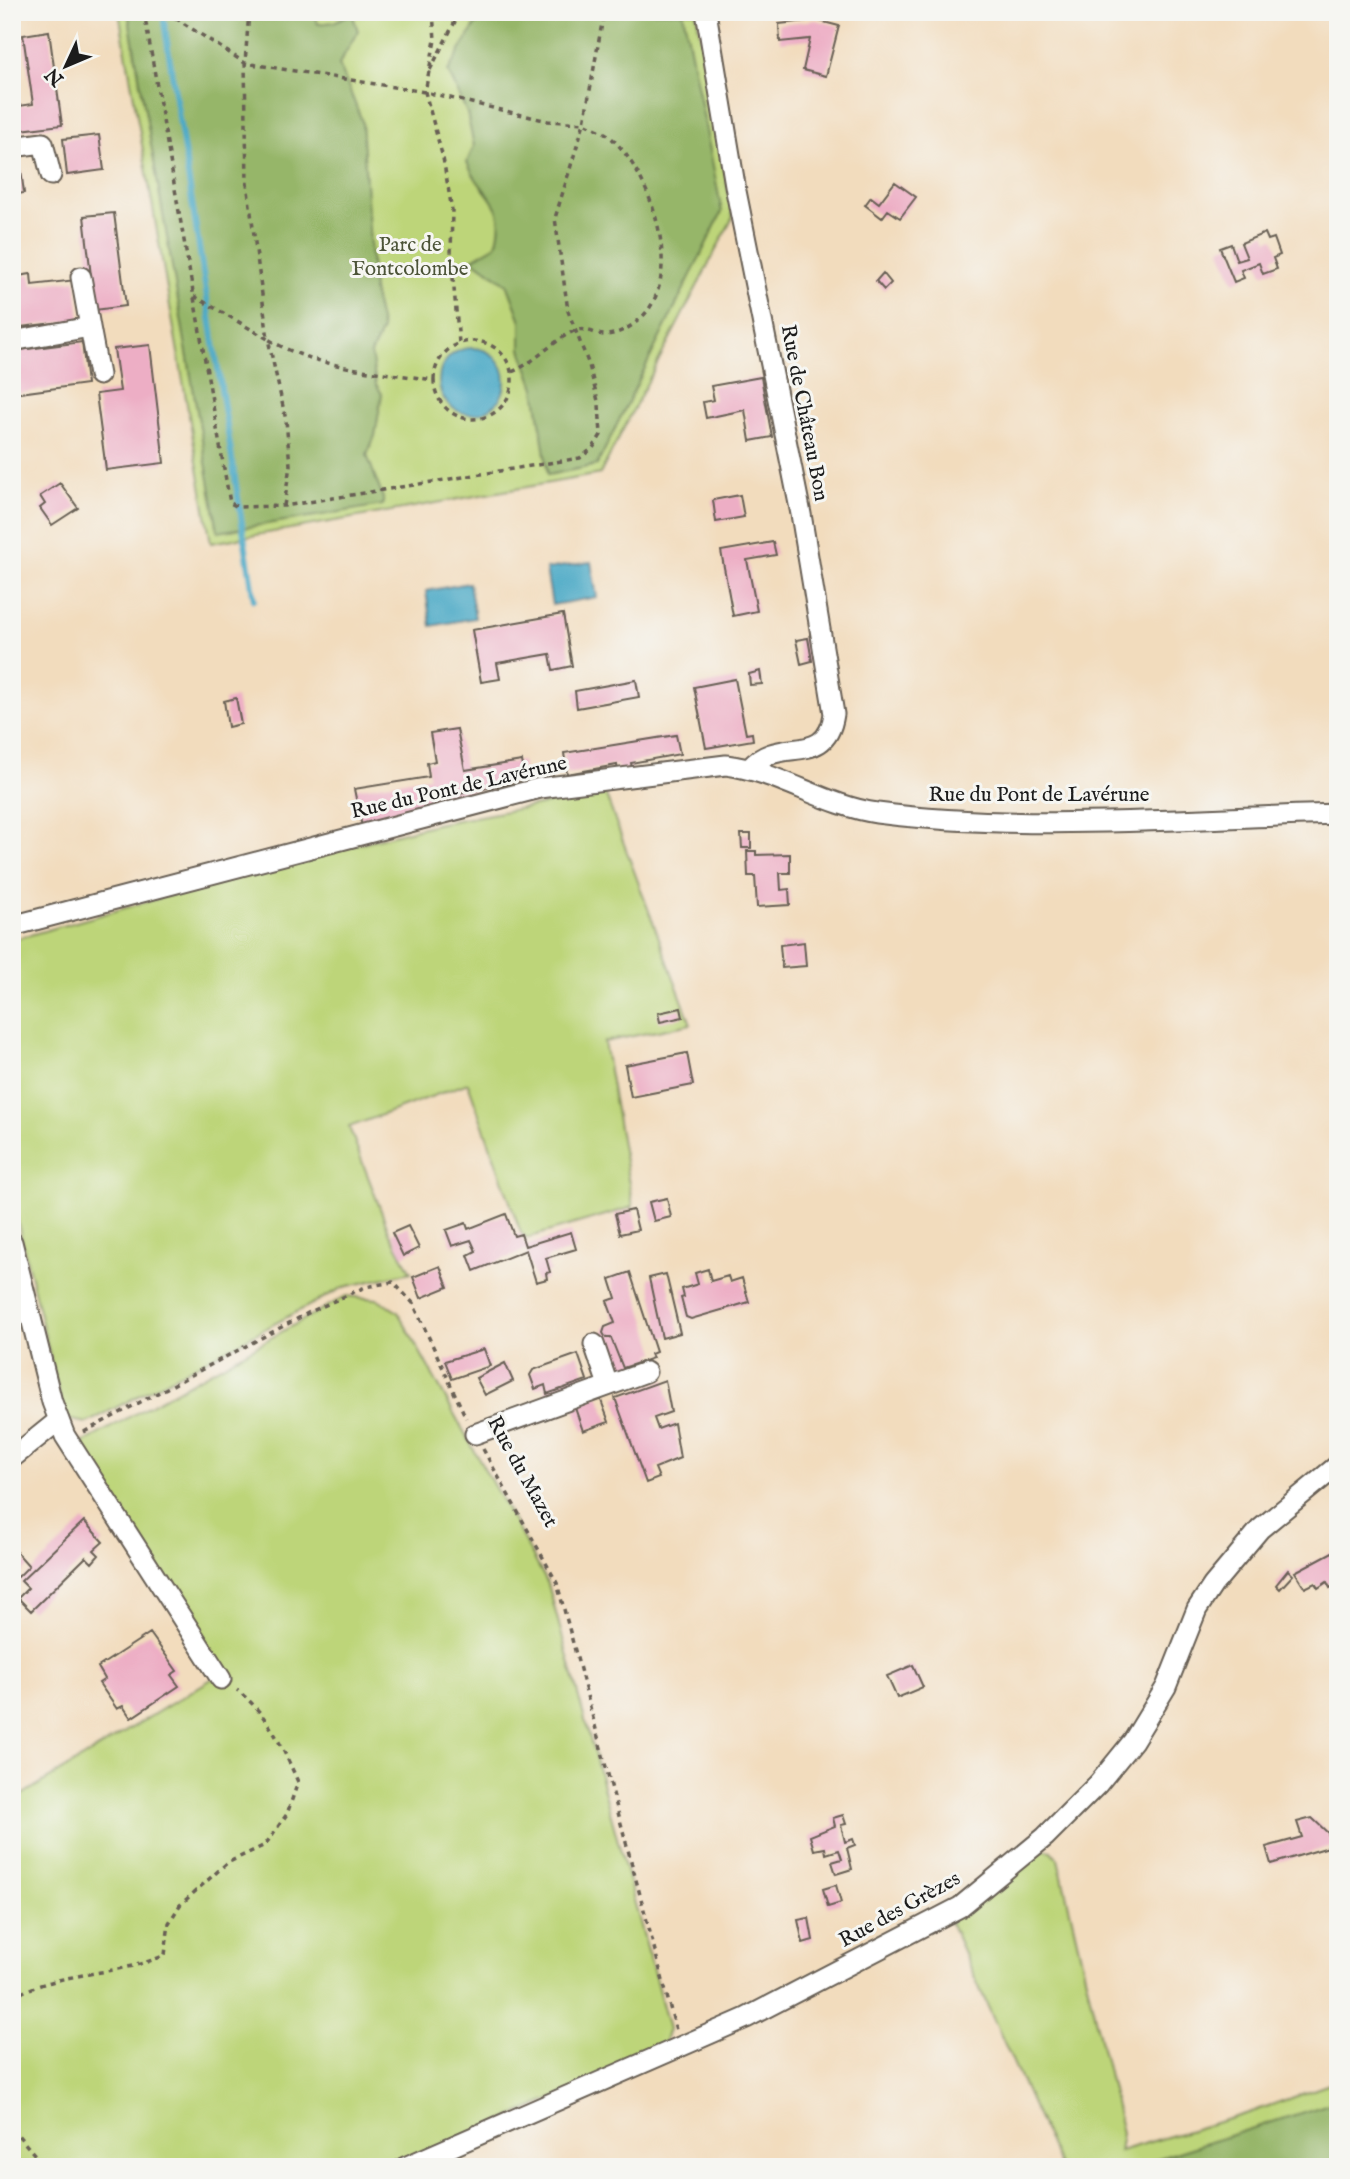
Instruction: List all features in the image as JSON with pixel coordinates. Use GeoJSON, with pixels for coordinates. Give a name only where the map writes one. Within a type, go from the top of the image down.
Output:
{"type":"FeatureCollection","features":[{"type":"Feature","properties":{"kind":"street","name":"Rue de Château Bon"},"geometry":{"type":"LineString","coordinates":[[706,12],[736,191],[801,514],[834,714],[832,730],[821,744],[758,758],[750,768]]}},
{"type":"Feature","properties":{"kind":"street"},"geometry":{"type":"LineString","coordinates":[[12,147],[43,143],[51,176]]}},
{"type":"Feature","properties":{"kind":"street"},"geometry":{"type":"LineString","coordinates":[[82,277],[99,375]]}},
{"type":"Feature","properties":{"kind":"street"},"geometry":{"type":"LineString","coordinates":[[12,341],[90,327]]}},
{"type":"Feature","properties":{"kind":"street","name":"Rue du Pont de Lavérune"},"geometry":{"type":"LineString","coordinates":[[12,926],[540,788],[726,765],[750,768],[780,782],[872,812],[913,817],[1013,822],[1338,814]]}},
{"type":"Feature","properties":{"kind":"street"},"geometry":{"type":"LineString","coordinates":[[12,1242],[62,1428],[221,1679]]}},
{"type":"Feature","properties":{"kind":"street"},"geometry":{"type":"LineString","coordinates":[[594,1343],[608,1385]]}},
{"type":"Feature","properties":{"kind":"street"},"geometry":{"type":"LineString","coordinates":[[475,1434],[646,1372]]}},
{"type":"Feature","properties":{"kind":"street"},"geometry":{"type":"LineString","coordinates":[[12,1458],[62,1428]]}},
{"type":"Feature","properties":{"kind":"street","name":"Rue des Grèzes"},"geometry":{"type":"LineString","coordinates":[[405,2167],[746,2018],[960,1907],[1045,1836],[1098,1784],[1133,1741],[1166,1687],[1197,1609],[1213,1585],[1260,1530],[1338,1465]]}},
{"type":"Feature","properties":{"kind":"path"},"geometry":{"type":"LineString","coordinates":[[144,12],[230,503],[238,507],[284,506],[580,458],[593,448],[601,435],[596,392],[568,311],[555,218],[584,123],[604,12]]}},
{"type":"Feature","properties":{"kind":"path"},"geometry":{"type":"LineString","coordinates":[[166,12],[245,63],[425,92],[505,113],[584,123],[606,134],[622,149],[639,176],[662,246],[664,274],[659,294],[653,305],[626,329],[604,335],[587,329],[575,331],[533,363],[512,372]]}},
{"type":"Feature","properties":{"kind":"path"},"geometry":{"type":"LineString","coordinates":[[249,12],[245,63],[247,183],[268,338],[286,420],[289,454],[284,506]]}},
{"type":"Feature","properties":{"kind":"path"},"geometry":{"type":"LineString","coordinates":[[433,12],[435,40],[425,92],[443,158],[452,210],[451,256],[459,343]]}},
{"type":"Feature","properties":{"kind":"path"},"geometry":{"type":"LineString","coordinates":[[427,75],[460,12]]}},
{"type":"Feature","properties":{"kind":"path"},"geometry":{"type":"LineString","coordinates":[[194,296],[286,350],[318,362],[433,380]]}},
{"type":"Feature","properties":{"kind":"path"},"geometry":{"type":"LineString","coordinates":[[477,341],[494,347],[512,372],[510,391],[504,403],[482,418],[455,415],[444,407],[437,396],[433,380],[440,359],[459,343],[477,341]]}},
{"type":"Feature","properties":{"kind":"path","name":"Rue du Mazet"},"geometry":{"type":"LineString","coordinates":[[62,1428],[85,1432],[310,1312],[365,1287],[393,1282],[413,1303],[444,1374],[557,1583],[681,2047]]}},
{"type":"Feature","properties":{"kind":"path"},"geometry":{"type":"LineString","coordinates":[[12,1998],[52,1981],[99,1970],[141,1966],[165,1955],[169,1923],[180,1905],[227,1863],[265,1844],[287,1814],[298,1782],[279,1738],[249,1699],[221,1679]]}},
{"type":"Feature","properties":{"kind":"path"},"geometry":{"type":"LineString","coordinates":[[12,2128],[46,2167]]}},
{"type":"Feature","properties":{"kind":"green space","name":"Parc de Fontcolombe"},"geometry":{"type":"Polygon","coordinates":[[[119,12],[696,12],[733,217],[600,474],[211,543],[119,12]]]}},
{"type":"Feature","properties":{"kind":"green space"},"geometry":{"type":"Polygon","coordinates":[[[128,12],[314,12],[318,24],[334,22],[352,13],[358,31],[339,64],[362,121],[373,290],[382,330],[371,354],[376,384],[382,394],[375,436],[367,455],[383,498],[383,505],[218,532],[128,12]]]}},
{"type":"Feature","properties":{"kind":"green space"},"geometry":{"type":"Polygon","coordinates":[[[520,12],[683,12],[722,212],[597,465],[548,475],[535,388],[521,349],[521,321],[507,284],[472,259],[496,245],[499,218],[492,200],[467,162],[474,146],[467,113],[448,71],[477,22],[505,20],[520,12]]]}},
{"type":"Feature","properties":{"kind":"green space"},"geometry":{"type":"Polygon","coordinates":[[[605,793],[691,1024],[604,1042],[633,1207],[527,1238],[521,1233],[468,1083],[349,1127],[390,1234],[411,1272],[344,1287],[87,1423],[65,1419],[12,1199],[12,940],[298,859],[436,824],[605,793]]]}},
{"type":"Feature","properties":{"kind":"green space"},"geometry":{"type":"Polygon","coordinates":[[[346,1296],[377,1299],[398,1312],[548,1584],[669,2029],[663,2046],[622,2069],[394,2167],[12,2167],[12,1801],[223,1672],[79,1445],[346,1296]]]}},
{"type":"Feature","properties":{"kind":"green space"},"geometry":{"type":"Polygon","coordinates":[[[1038,1849],[1052,1851],[1058,1859],[1122,2133],[1119,2151],[1249,2113],[1338,2081],[1338,2167],[1060,2167],[950,1922],[1038,1849]]]}},
{"type":"Feature","properties":{"kind":"green space"},"geometry":{"type":"Polygon","coordinates":[[[1338,2101],[1338,2167],[1131,2167],[1338,2101]]]}},
{"type":"Feature","properties":{"kind":"water"},"geometry":{"type":"Polygon","coordinates":[[[465,348],[479,348],[491,353],[500,362],[505,381],[503,394],[496,405],[479,414],[465,414],[453,409],[444,400],[439,388],[439,374],[444,362],[453,353],[465,348]]]}},
{"type":"Feature","properties":{"kind":"water"},"geometry":{"type":"Polygon","coordinates":[[[591,562],[597,597],[552,605],[546,569],[591,562]]]}},
{"type":"Feature","properties":{"kind":"water"},"geometry":{"type":"Polygon","coordinates":[[[469,583],[475,618],[431,626],[426,591],[469,583]]]}},
{"type":"Feature","properties":{"kind":"building"},"geometry":{"type":"Polygon","coordinates":[[[816,20],[839,26],[826,76],[803,70],[810,39],[780,42],[779,24],[816,20]]]}},
{"type":"Feature","properties":{"kind":"building"},"geometry":{"type":"Polygon","coordinates":[[[49,31],[62,125],[12,131],[12,107],[33,104],[23,35],[49,31]]]}},
{"type":"Feature","properties":{"kind":"building"},"geometry":{"type":"Polygon","coordinates":[[[99,135],[104,170],[67,175],[63,139],[99,135]]]}},
{"type":"Feature","properties":{"kind":"building"},"geometry":{"type":"Polygon","coordinates":[[[20,162],[24,193],[12,195],[12,163],[20,162]]]}},
{"type":"Feature","properties":{"kind":"building"},"geometry":{"type":"Polygon","coordinates":[[[895,182],[916,197],[900,218],[888,210],[882,218],[865,205],[871,197],[879,203],[895,182]]]}},
{"type":"Feature","properties":{"kind":"building"},"geometry":{"type":"Polygon","coordinates":[[[114,213],[126,306],[95,310],[84,216],[114,213]]]}},
{"type":"Feature","properties":{"kind":"building"},"geometry":{"type":"Polygon","coordinates":[[[1265,233],[1268,240],[1274,238],[1280,255],[1273,258],[1277,269],[1263,274],[1259,263],[1241,270],[1244,278],[1234,282],[1220,248],[1231,244],[1237,261],[1247,258],[1241,243],[1265,233]]]}},
{"type":"Feature","properties":{"kind":"building"},"geometry":{"type":"Polygon","coordinates":[[[883,273],[891,283],[884,290],[876,281],[883,273]]]}},
{"type":"Feature","properties":{"kind":"building"},"geometry":{"type":"Polygon","coordinates":[[[31,274],[32,285],[76,280],[80,320],[12,328],[12,277],[31,274]]]}},
{"type":"Feature","properties":{"kind":"building"},"geometry":{"type":"Polygon","coordinates":[[[82,342],[87,384],[12,394],[12,351],[82,342]]]}},
{"type":"Feature","properties":{"kind":"building"},"geometry":{"type":"Polygon","coordinates":[[[150,345],[164,463],[106,470],[96,394],[120,391],[114,349],[150,345]]]}},
{"type":"Feature","properties":{"kind":"building"},"geometry":{"type":"Polygon","coordinates":[[[761,377],[772,437],[750,441],[745,410],[706,418],[703,402],[714,400],[711,386],[761,377]]]}},
{"type":"Feature","properties":{"kind":"building"},"geometry":{"type":"Polygon","coordinates":[[[60,483],[78,508],[52,525],[40,508],[45,504],[40,496],[60,483]]]}},
{"type":"Feature","properties":{"kind":"building"},"geometry":{"type":"Polygon","coordinates":[[[740,495],[744,517],[716,522],[713,500],[740,495]]]}},
{"type":"Feature","properties":{"kind":"building"},"geometry":{"type":"Polygon","coordinates":[[[773,542],[776,555],[747,560],[757,611],[733,616],[721,551],[773,542]]]}},
{"type":"Feature","properties":{"kind":"building"},"geometry":{"type":"Polygon","coordinates":[[[563,614],[572,666],[553,670],[550,654],[497,663],[500,679],[481,682],[472,630],[563,614]]]}},
{"type":"Feature","properties":{"kind":"building"},"geometry":{"type":"Polygon","coordinates":[[[808,638],[812,661],[801,664],[796,640],[808,638]]]}},
{"type":"Feature","properties":{"kind":"building"},"geometry":{"type":"Polygon","coordinates":[[[760,671],[762,684],[750,685],[749,674],[760,671]]]}},
{"type":"Feature","properties":{"kind":"building"},"geometry":{"type":"Polygon","coordinates":[[[735,679],[746,734],[752,733],[753,740],[706,748],[694,687],[735,679]]]}},
{"type":"Feature","properties":{"kind":"building"},"geometry":{"type":"Polygon","coordinates":[[[636,680],[639,697],[577,708],[575,691],[636,680]]]}},
{"type":"Feature","properties":{"kind":"building"},"geometry":{"type":"Polygon","coordinates":[[[236,698],[241,724],[228,727],[224,701],[236,698]]]}},
{"type":"Feature","properties":{"kind":"building"},"geometry":{"type":"Polygon","coordinates":[[[457,729],[465,770],[522,761],[526,781],[442,796],[445,806],[362,827],[354,789],[429,777],[427,763],[435,761],[430,733],[457,729]]]}},
{"type":"Feature","properties":{"kind":"building"},"geometry":{"type":"Polygon","coordinates":[[[676,735],[680,754],[631,763],[632,768],[618,771],[617,765],[567,774],[564,753],[676,735]]]}},
{"type":"Feature","properties":{"kind":"building"},"geometry":{"type":"Polygon","coordinates":[[[741,834],[751,834],[751,848],[742,848],[741,834]]]}},
{"type":"Feature","properties":{"kind":"building"},"geometry":{"type":"Polygon","coordinates":[[[747,851],[756,851],[756,855],[790,854],[790,873],[780,873],[781,890],[789,889],[790,905],[757,907],[755,876],[748,876],[747,851]]]}},
{"type":"Feature","properties":{"kind":"building"},"geometry":{"type":"Polygon","coordinates":[[[804,942],[806,966],[782,968],[780,945],[804,942]]]}},
{"type":"Feature","properties":{"kind":"building"},"geometry":{"type":"Polygon","coordinates":[[[681,1008],[683,1017],[660,1022],[658,1013],[681,1008]]]}},
{"type":"Feature","properties":{"kind":"building"},"geometry":{"type":"Polygon","coordinates":[[[687,1053],[693,1085],[631,1097],[625,1065],[687,1053]]]}},
{"type":"Feature","properties":{"kind":"building"},"geometry":{"type":"Polygon","coordinates":[[[667,1198],[671,1217],[654,1221],[649,1202],[667,1198]]]}},
{"type":"Feature","properties":{"kind":"building"},"geometry":{"type":"Polygon","coordinates":[[[633,1210],[638,1230],[620,1234],[615,1214],[633,1210]]]}},
{"type":"Feature","properties":{"kind":"building"},"geometry":{"type":"Polygon","coordinates":[[[506,1214],[514,1236],[521,1234],[525,1246],[571,1232],[576,1249],[546,1258],[550,1272],[546,1273],[547,1279],[536,1282],[526,1250],[474,1271],[468,1255],[476,1251],[471,1240],[452,1246],[446,1230],[466,1223],[468,1229],[506,1214]]]}},
{"type":"Feature","properties":{"kind":"building"},"geometry":{"type":"Polygon","coordinates":[[[408,1226],[419,1248],[403,1256],[392,1233],[408,1226]]]}},
{"type":"Feature","properties":{"kind":"building"},"geometry":{"type":"Polygon","coordinates":[[[440,1266],[448,1287],[421,1298],[413,1277],[440,1266]]]}},
{"type":"Feature","properties":{"kind":"building"},"geometry":{"type":"Polygon","coordinates":[[[708,1269],[711,1281],[728,1276],[730,1282],[742,1278],[749,1302],[691,1319],[686,1317],[681,1298],[684,1297],[682,1289],[698,1284],[695,1273],[708,1269]]]}},
{"type":"Feature","properties":{"kind":"building"},"geometry":{"type":"Polygon","coordinates":[[[630,1272],[656,1352],[651,1354],[653,1358],[623,1368],[611,1338],[606,1338],[603,1333],[605,1327],[615,1323],[607,1301],[616,1298],[610,1279],[630,1272]]]}},
{"type":"Feature","properties":{"kind":"building"},"geometry":{"type":"Polygon","coordinates":[[[666,1274],[680,1333],[662,1338],[649,1278],[666,1274]]]}},
{"type":"Feature","properties":{"kind":"building"},"geometry":{"type":"Polygon","coordinates":[[[484,1349],[490,1366],[452,1379],[445,1361],[484,1349]]]}},
{"type":"Feature","properties":{"kind":"building"},"geometry":{"type":"Polygon","coordinates":[[[578,1354],[587,1380],[547,1394],[545,1385],[535,1389],[530,1375],[533,1370],[578,1354]]]}},
{"type":"Feature","properties":{"kind":"building"},"geometry":{"type":"Polygon","coordinates":[[[505,1363],[513,1381],[485,1395],[476,1378],[505,1363]]]}},
{"type":"Feature","properties":{"kind":"building"},"geometry":{"type":"Polygon","coordinates":[[[665,1380],[671,1412],[654,1418],[658,1429],[674,1423],[680,1458],[655,1468],[659,1478],[646,1483],[615,1398],[665,1380]]]}},
{"type":"Feature","properties":{"kind":"building"},"geometry":{"type":"Polygon","coordinates":[[[599,1395],[609,1422],[583,1431],[574,1405],[599,1395]]]}},
{"type":"Feature","properties":{"kind":"building"},"geometry":{"type":"Polygon","coordinates":[[[84,1521],[103,1542],[94,1550],[99,1555],[92,1563],[86,1557],[31,1611],[18,1598],[28,1588],[21,1581],[84,1521]]]}},
{"type":"Feature","properties":{"kind":"building"},"geometry":{"type":"Polygon","coordinates":[[[12,1547],[29,1566],[18,1577],[12,1572],[12,1547]]]}},
{"type":"Feature","properties":{"kind":"building"},"geometry":{"type":"Polygon","coordinates":[[[1338,1549],[1338,1583],[1330,1588],[1327,1582],[1318,1588],[1315,1583],[1305,1588],[1295,1572],[1338,1549]]]}},
{"type":"Feature","properties":{"kind":"building"},"geometry":{"type":"Polygon","coordinates":[[[1288,1570],[1293,1575],[1280,1589],[1276,1585],[1288,1570]]]}},
{"type":"Feature","properties":{"kind":"building"},"geometry":{"type":"Polygon","coordinates":[[[150,1633],[177,1671],[171,1675],[179,1686],[131,1718],[123,1706],[117,1709],[99,1683],[105,1679],[98,1667],[150,1633]]]}},
{"type":"Feature","properties":{"kind":"building"},"geometry":{"type":"Polygon","coordinates":[[[913,1665],[923,1687],[897,1698],[887,1676],[913,1665]]]}},
{"type":"Feature","properties":{"kind":"building"},"geometry":{"type":"Polygon","coordinates":[[[843,1815],[846,1824],[841,1825],[845,1842],[853,1839],[855,1845],[847,1848],[852,1869],[836,1874],[832,1862],[842,1859],[839,1850],[826,1854],[825,1848],[814,1850],[810,1836],[835,1826],[833,1818],[843,1815]]]}},
{"type":"Feature","properties":{"kind":"building"},"geometry":{"type":"Polygon","coordinates":[[[1312,1818],[1328,1833],[1332,1846],[1271,1864],[1266,1847],[1302,1837],[1297,1822],[1312,1818]]]}},
{"type":"Feature","properties":{"kind":"building"},"geometry":{"type":"Polygon","coordinates":[[[836,1885],[841,1903],[828,1907],[823,1889],[836,1885]]]}},
{"type":"Feature","properties":{"kind":"building"},"geometry":{"type":"Polygon","coordinates":[[[809,1918],[813,1940],[803,1943],[798,1920],[809,1918]]]}},
{"type":"Feature","properties":{"kind":"waterway"},"geometry":{"type":"LineString","coordinates":[[164,22],[254,600]]}}]}
